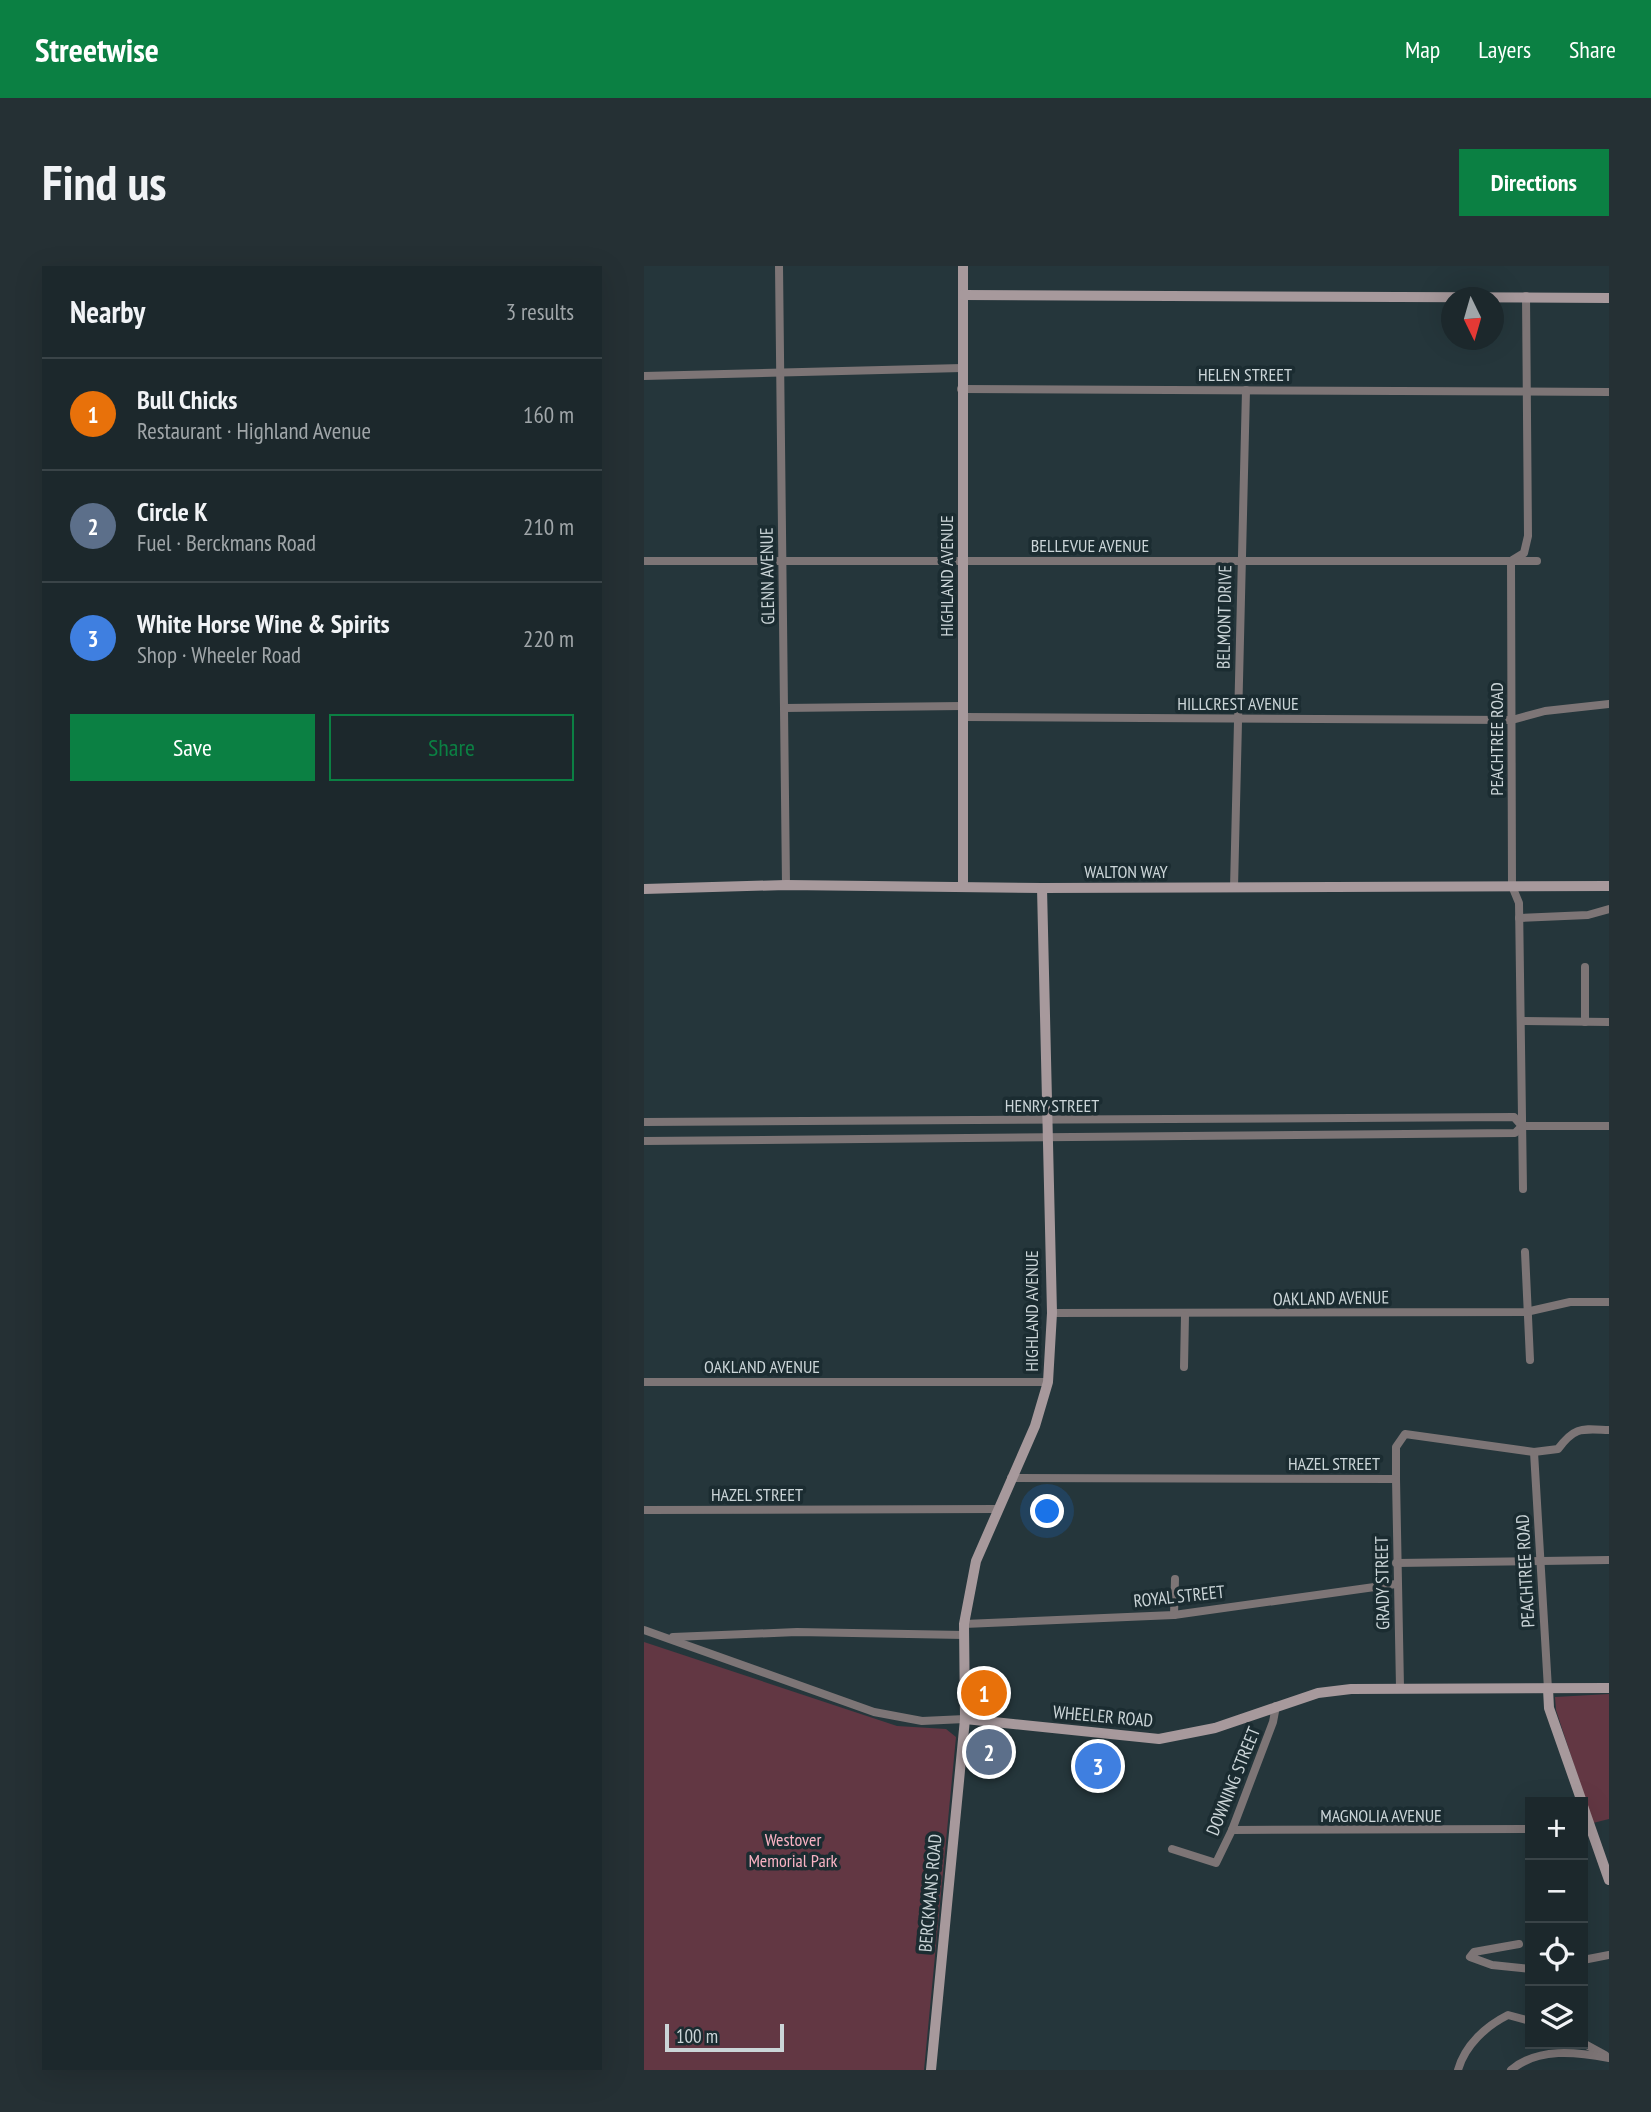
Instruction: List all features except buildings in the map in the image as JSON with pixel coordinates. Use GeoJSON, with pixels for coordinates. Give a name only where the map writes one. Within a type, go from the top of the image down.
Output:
{"type":"FeatureCollection","features":[{"type":"Feature","properties":{"kind":"main road","name":"HIGHLAND AVENUE"},"geometry":{"type":"LineString","coordinates":[[963,266],[963,887]]}},
{"type":"Feature","properties":{"kind":"main road"},"geometry":{"type":"LineString","coordinates":[[963,295],[1609,298]]}},
{"type":"Feature","properties":{"kind":"main road","name":"WALTON WAY"},"geometry":{"type":"LineString","coordinates":[[644,889],[786,885],[1042,888],[1609,886]]}},
{"type":"Feature","properties":{"kind":"main road","name":"HIGHLAND AVENUE"},"geometry":{"type":"LineString","coordinates":[[965,1719],[964,1629],[976,1561],[1035,1426],[1048,1382],[1052,1313],[1045,1138],[1042,888]]}},
{"type":"Feature","properties":{"kind":"main road","name":"WHEELER ROAD"},"geometry":{"type":"LineString","coordinates":[[965,1719],[1159,1739],[1214,1728],[1318,1693],[1400,1687],[1609,1688]]}},
{"type":"Feature","properties":{"kind":"main road"},"geometry":{"type":"LineString","coordinates":[[1548,1689],[1549,1708],[1580,1797]]}},
{"type":"Feature","properties":{"kind":"main road","name":"BERCKMANS ROAD"},"geometry":{"type":"LineString","coordinates":[[931,2070],[965,1719]]}},
{"type":"Feature","properties":{"kind":"main road"},"geometry":{"type":"LineString","coordinates":[[1588,1830],[1609,1880]]}},
{"type":"Feature","properties":{"kind":"street","name":"GLENN AVENUE"},"geometry":{"type":"LineString","coordinates":[[779,266],[786,885]]}},
{"type":"Feature","properties":{"kind":"street"},"geometry":{"type":"LineString","coordinates":[[1511,561],[1524,553],[1528,536],[1529,394],[1526,296]]}},
{"type":"Feature","properties":{"kind":"street"},"geometry":{"type":"LineString","coordinates":[[644,376],[962,368]]}},
{"type":"Feature","properties":{"kind":"street","name":"HELEN STREET"},"geometry":{"type":"LineString","coordinates":[[961,389],[1529,394],[1609,391]]}},
{"type":"Feature","properties":{"kind":"street","name":"BELMONT DRIVE"},"geometry":{"type":"LineString","coordinates":[[1234,888],[1246,390]]}},
{"type":"Feature","properties":{"kind":"street","name":"BELLEVUE AVENUE"},"geometry":{"type":"LineString","coordinates":[[644,561],[1537,561]]}},
{"type":"Feature","properties":{"kind":"street","name":"PEACHTREE ROAD"},"geometry":{"type":"LineString","coordinates":[[1511,561],[1512,886],[1519,903],[1523,1189]]}},
{"type":"Feature","properties":{"kind":"street","name":"HILLCREST AVENUE"},"geometry":{"type":"LineString","coordinates":[[784,708],[1238,719],[1512,720],[1545,711],[1609,704]]}},
{"type":"Feature","properties":{"kind":"street"},"geometry":{"type":"LineString","coordinates":[[1519,918],[1588,915],[1609,909]]}},
{"type":"Feature","properties":{"kind":"street"},"geometry":{"type":"LineString","coordinates":[[1585,967],[1585,1022]]}},
{"type":"Feature","properties":{"kind":"street"},"geometry":{"type":"LineString","coordinates":[[1521,1021],[1609,1022]]}},
{"type":"Feature","properties":{"kind":"street","name":"HENRY STREET"},"geometry":{"type":"LineString","coordinates":[[644,1122],[1514,1117],[1522,1126]]}},
{"type":"Feature","properties":{"kind":"street"},"geometry":{"type":"LineString","coordinates":[[1412,1118],[1412,1134]]}},
{"type":"Feature","properties":{"kind":"street"},"geometry":{"type":"LineString","coordinates":[[1228,1119],[1228,1135]]}},
{"type":"Feature","properties":{"kind":"street"},"geometry":{"type":"LineString","coordinates":[[690,1122],[690,1141]]}},
{"type":"Feature","properties":{"kind":"street"},"geometry":{"type":"LineString","coordinates":[[792,1122],[792,1140]]}},
{"type":"Feature","properties":{"kind":"street"},"geometry":{"type":"LineString","coordinates":[[876,1122],[878,1140]]}},
{"type":"Feature","properties":{"kind":"street","name":"HENRY STREET"},"geometry":{"type":"LineString","coordinates":[[644,1142],[1515,1133],[1522,1126],[1609,1126]]}},
{"type":"Feature","properties":{"kind":"street"},"geometry":{"type":"LineString","coordinates":[[1525,1252],[1530,1360]]}},
{"type":"Feature","properties":{"kind":"street","name":"OAKLAND AVENUE"},"geometry":{"type":"LineString","coordinates":[[1052,1313],[1185,1315],[1526,1312],[1570,1302],[1609,1302]]}},
{"type":"Feature","properties":{"kind":"street"},"geometry":{"type":"LineString","coordinates":[[1184,1367],[1185,1315]]}},
{"type":"Feature","properties":{"kind":"street","name":"OAKLAND AVENUE"},"geometry":{"type":"LineString","coordinates":[[644,1382],[1048,1382]]}},
{"type":"Feature","properties":{"kind":"street","name":"HAZEL STREET"},"geometry":{"type":"LineString","coordinates":[[1010,1478],[1396,1479],[1396,1447],[1405,1434],[1534,1452],[1558,1449],[1569,1434],[1578,1429],[1609,1430]]}},
{"type":"Feature","properties":{"kind":"street","name":"PEACHTREE ROAD"},"geometry":{"type":"LineString","coordinates":[[1534,1452],[1548,1689]]}},
{"type":"Feature","properties":{"kind":"street","name":"GRADY STREET"},"geometry":{"type":"LineString","coordinates":[[1396,1479],[1400,1687]]}},
{"type":"Feature","properties":{"kind":"street","name":"HAZEL STREET"},"geometry":{"type":"LineString","coordinates":[[644,1510],[997,1509]]}},
{"type":"Feature","properties":{"kind":"street"},"geometry":{"type":"LineString","coordinates":[[1396,1563],[1609,1560]]}},
{"type":"Feature","properties":{"kind":"street"},"geometry":{"type":"LineString","coordinates":[[1174,1615],[1175,1579]]}},
{"type":"Feature","properties":{"kind":"street","name":"ROYAL STREET"},"geometry":{"type":"LineString","coordinates":[[667,1637],[964,1629],[1174,1615],[1396,1584]]}},
{"type":"Feature","properties":{"kind":"street","name":"WHEELER ROAD"},"geometry":{"type":"LineString","coordinates":[[644,1630],[874,1712],[922,1721],[965,1719]]}},
{"type":"Feature","properties":{"kind":"street","name":"DOWNING STREET"},"geometry":{"type":"LineString","coordinates":[[1172,1849],[1216,1863],[1232,1830],[1273,1722],[1276,1706]]}},
{"type":"Feature","properties":{"kind":"street","name":"MAGNOLIA AVENUE"},"geometry":{"type":"LineString","coordinates":[[1232,1830],[1525,1829]]}},
{"type":"Feature","properties":{"kind":"street"},"geometry":{"type":"LineString","coordinates":[[1519,1944],[1474,1952],[1470,1957],[1492,1965],[1525,1968]]}},
{"type":"Feature","properties":{"kind":"street"},"geometry":{"type":"LineString","coordinates":[[1588,1959],[1609,1955]]}},
{"type":"Feature","properties":{"kind":"street"},"geometry":{"type":"LineString","coordinates":[[1458,2070],[1472,2042],[1495,2021],[1508,2015],[1525,2020]]}},
{"type":"Feature","properties":{"kind":"street"},"geometry":{"type":"LineString","coordinates":[[1588,2046],[1609,2058]]}},
{"type":"Feature","properties":{"kind":"street"},"geometry":{"type":"LineString","coordinates":[[1511,2070],[1520,2062],[1569,2052],[1609,2058]]}},
{"type":"Feature","properties":{"kind":"green space","name":"Westover Memorial Park"},"geometry":{"type":"Polygon","coordinates":[[[644,1642],[897,1726],[946,1729],[956,1737],[924,2070],[644,2070],[644,1642]]]}},
{"type":"Feature","properties":{"kind":"green space"},"geometry":{"type":"Polygon","coordinates":[[[1609,1694],[1609,1819],[1593,1823],[1588,1797],[1584,1797],[1556,1710],[1555,1697],[1609,1694]]]}},
{"type":"Feature","properties":{"kind":"place","name":"Bull Chicks"},"geometry":{"type":"Point","coordinates":[984,1693]}},
{"type":"Feature","properties":{"kind":"place","name":"Circle K"},"geometry":{"type":"Point","coordinates":[989,1752]}},
{"type":"Feature","properties":{"kind":"place","name":"White Horse Wine & Spirits"},"geometry":{"type":"Point","coordinates":[1098,1766]}}]}
